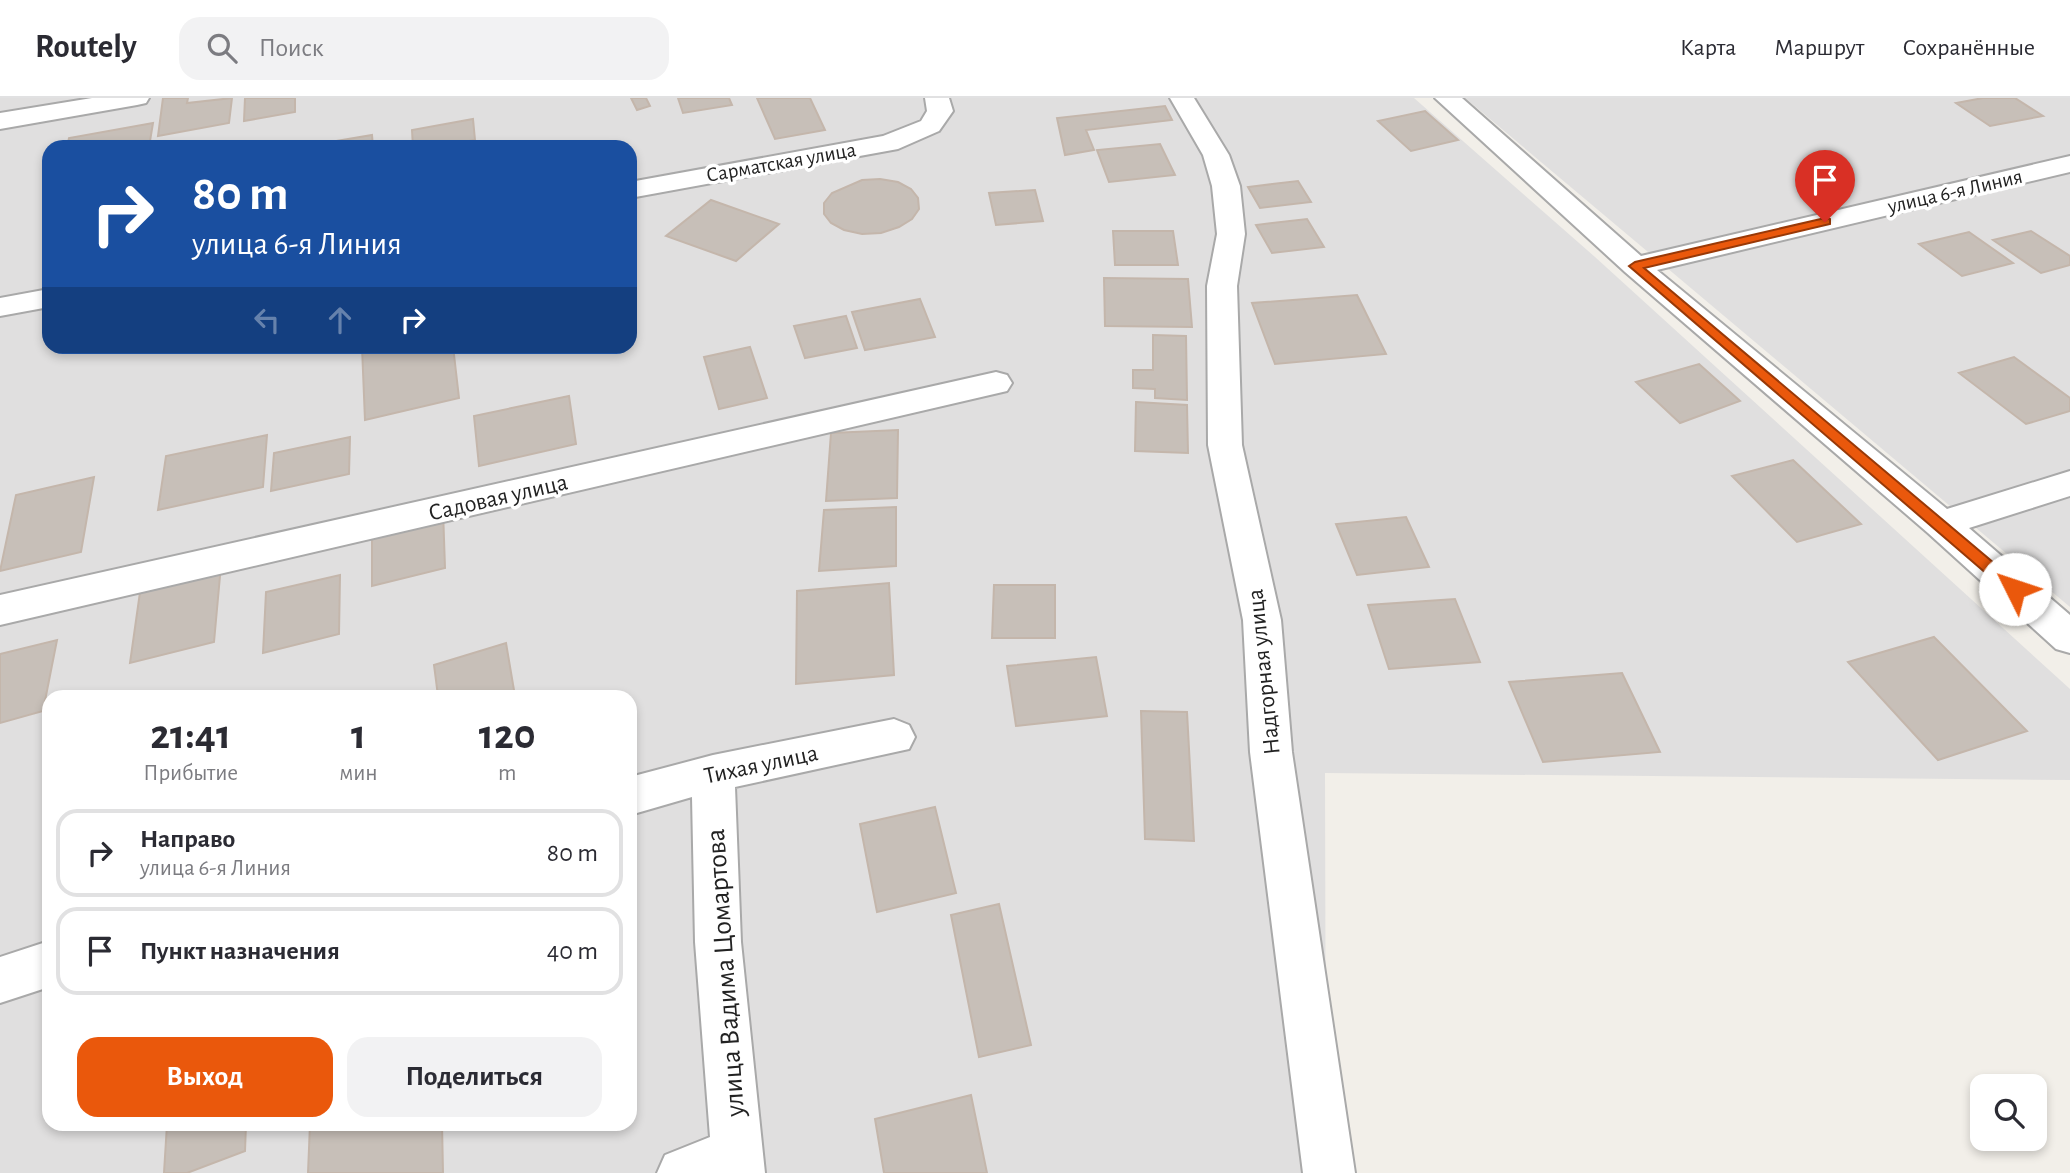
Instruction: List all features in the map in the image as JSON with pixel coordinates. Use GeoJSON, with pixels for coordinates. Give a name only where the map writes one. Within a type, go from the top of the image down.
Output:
{"type":"FeatureCollection","features":[{"type":"Feature","properties":{"kind":"street"},"geometry":{"type":"LineString","coordinates":[[0,121],[137,98]]}},
{"type":"Feature","properties":{"kind":"street","name":"Сарматская улица"},"geometry":{"type":"LineString","coordinates":[[637,189],[889,143],[930,126],[940,111],[937,98]]}},
{"type":"Feature","properties":{"kind":"street","name":"Надгорная улица"},"geometry":{"type":"LineString","coordinates":[[1182,98],[1216,155],[1226,186],[1231,234],[1222,286],[1225,445],[1262,620],[1271,751],[1329,1173]]}},
{"type":"Feature","properties":{"kind":"street"},"geometry":{"type":"LineString","coordinates":[[1447,98],[1635,266],[1941,524],[2070,638]]}},
{"type":"Feature","properties":{"kind":"street","name":"улица 6-я Линия"},"geometry":{"type":"LineString","coordinates":[[1635,266],[2070,164]]}},
{"type":"Feature","properties":{"kind":"street"},"geometry":{"type":"LineString","coordinates":[[0,307],[42,299]]}},
{"type":"Feature","properties":{"kind":"street","name":"Садовая улица"},"geometry":{"type":"LineString","coordinates":[[0,610],[996,383]]}},
{"type":"Feature","properties":{"kind":"street"},"geometry":{"type":"LineString","coordinates":[[1941,524],[2070,483]]}},
{"type":"Feature","properties":{"kind":"street","name":"Тихая улица"},"geometry":{"type":"LineString","coordinates":[[637,794],[713,773],[894,737]]}},
{"type":"Feature","properties":{"kind":"street","name":"улица Вадима Цомартова"},"geometry":{"type":"LineString","coordinates":[[713,773],[718,942],[738,1163]]}},
{"type":"Feature","properties":{"kind":"street"},"geometry":{"type":"LineString","coordinates":[[0,980],[42,966]]}},
{"type":"Feature","properties":{"kind":"street"},"geometry":{"type":"LineString","coordinates":[[683,1173],[738,1163]]}},
{"type":"Feature","properties":{"kind":"shaded area"},"geometry":{"type":"Polygon","coordinates":[[[0,98],[1414,98],[1595,257],[2070,689],[2070,780],[1325,773],[1326,1173],[0,1173],[0,98]]]}},
{"type":"Feature","properties":{"kind":"shaded area"},"geometry":{"type":"Polygon","coordinates":[[[1465,98],[2070,98],[2070,607],[1465,98]]]}},
{"type":"Feature","properties":{"kind":"building"},"geometry":{"type":"Polygon","coordinates":[[[163,98],[188,98],[187,103],[232,98],[229,123],[158,136],[163,98]]]}},
{"type":"Feature","properties":{"kind":"building"},"geometry":{"type":"Polygon","coordinates":[[[245,98],[295,98],[295,112],[244,121],[245,98]]]}},
{"type":"Feature","properties":{"kind":"building"},"geometry":{"type":"Polygon","coordinates":[[[631,98],[646,98],[650,106],[637,110],[631,98]]]}},
{"type":"Feature","properties":{"kind":"building"},"geometry":{"type":"Polygon","coordinates":[[[678,98],[729,98],[732,105],[683,113],[678,98]]]}},
{"type":"Feature","properties":{"kind":"building"},"geometry":{"type":"Polygon","coordinates":[[[757,98],[810,98],[825,130],[775,139],[757,98]]]}},
{"type":"Feature","properties":{"kind":"building"},"geometry":{"type":"Polygon","coordinates":[[[1983,98],[2015,98],[2043,116],[1990,126],[1956,103],[1983,98]]]}},
{"type":"Feature","properties":{"kind":"building"},"geometry":{"type":"Polygon","coordinates":[[[1165,106],[1172,120],[1086,130],[1094,150],[1065,155],[1057,118],[1165,106]]]}},
{"type":"Feature","properties":{"kind":"building"},"geometry":{"type":"Polygon","coordinates":[[[1425,111],[1458,140],[1411,151],[1378,121],[1425,111]]]}},
{"type":"Feature","properties":{"kind":"building"},"geometry":{"type":"Polygon","coordinates":[[[473,119],[475,140],[413,140],[412,130],[473,119]]]}},
{"type":"Feature","properties":{"kind":"building"},"geometry":{"type":"Polygon","coordinates":[[[153,123],[150,140],[69,138],[153,123]]]}},
{"type":"Feature","properties":{"kind":"building"},"geometry":{"type":"Polygon","coordinates":[[[372,135],[372,140],[342,140],[372,135]]]}},
{"type":"Feature","properties":{"kind":"building"},"geometry":{"type":"Polygon","coordinates":[[[1160,144],[1175,175],[1109,182],[1097,150],[1160,144]]]}},
{"type":"Feature","properties":{"kind":"building"},"geometry":{"type":"Polygon","coordinates":[[[862,180],[898,182],[911,189],[918,198],[919,209],[912,219],[881,233],[862,234],[844,230],[831,223],[824,214],[824,203],[832,193],[862,180]]]}},
{"type":"Feature","properties":{"kind":"building"},"geometry":{"type":"Polygon","coordinates":[[[1298,181],[1311,202],[1260,208],[1248,187],[1298,181]]]}},
{"type":"Feature","properties":{"kind":"building"},"geometry":{"type":"Polygon","coordinates":[[[1035,190],[1043,221],[996,225],[989,193],[1035,190]]]}},
{"type":"Feature","properties":{"kind":"building"},"geometry":{"type":"Polygon","coordinates":[[[711,200],[779,224],[736,261],[666,236],[711,200]]]}},
{"type":"Feature","properties":{"kind":"building"},"geometry":{"type":"Polygon","coordinates":[[[1307,219],[1324,247],[1272,253],[1256,225],[1307,219]]]}},
{"type":"Feature","properties":{"kind":"building"},"geometry":{"type":"Polygon","coordinates":[[[1113,231],[1173,231],[1178,265],[1115,265],[1113,231]]]}},
{"type":"Feature","properties":{"kind":"building"},"geometry":{"type":"Polygon","coordinates":[[[2031,231],[2070,256],[2070,265],[2041,273],[1993,240],[2031,231]]]}},
{"type":"Feature","properties":{"kind":"building"},"geometry":{"type":"Polygon","coordinates":[[[1969,232],[2013,263],[1962,276],[1919,244],[1969,232]]]}},
{"type":"Feature","properties":{"kind":"building"},"geometry":{"type":"Polygon","coordinates":[[[1104,278],[1188,279],[1192,327],[1105,326],[1104,278]]]}},
{"type":"Feature","properties":{"kind":"building"},"geometry":{"type":"Polygon","coordinates":[[[1357,295],[1386,354],[1275,364],[1252,303],[1357,295]]]}},
{"type":"Feature","properties":{"kind":"building"},"geometry":{"type":"Polygon","coordinates":[[[920,299],[935,337],[865,350],[852,312],[920,299]]]}},
{"type":"Feature","properties":{"kind":"building"},"geometry":{"type":"Polygon","coordinates":[[[846,316],[857,348],[805,358],[794,326],[846,316]]]}},
{"type":"Feature","properties":{"kind":"building"},"geometry":{"type":"Polygon","coordinates":[[[1153,335],[1186,336],[1187,400],[1155,398],[1155,389],[1133,388],[1133,370],[1153,370],[1153,335]]]}},
{"type":"Feature","properties":{"kind":"building"},"geometry":{"type":"Polygon","coordinates":[[[750,347],[767,398],[719,409],[704,357],[750,347]]]}},
{"type":"Feature","properties":{"kind":"building"},"geometry":{"type":"Polygon","coordinates":[[[362,354],[454,354],[459,398],[365,420],[362,354]]]}},
{"type":"Feature","properties":{"kind":"building"},"geometry":{"type":"Polygon","coordinates":[[[2014,357],[2070,398],[2070,411],[2026,424],[1959,373],[2014,357]]]}},
{"type":"Feature","properties":{"kind":"building"},"geometry":{"type":"Polygon","coordinates":[[[1699,364],[1740,401],[1680,423],[1636,382],[1699,364]]]}},
{"type":"Feature","properties":{"kind":"building"},"geometry":{"type":"Polygon","coordinates":[[[569,396],[576,444],[479,466],[474,416],[569,396]]]}},
{"type":"Feature","properties":{"kind":"building"},"geometry":{"type":"Polygon","coordinates":[[[1136,402],[1187,405],[1188,453],[1135,451],[1136,402]]]}},
{"type":"Feature","properties":{"kind":"building"},"geometry":{"type":"Polygon","coordinates":[[[898,430],[897,498],[826,501],[831,433],[898,430]]]}},
{"type":"Feature","properties":{"kind":"building"},"geometry":{"type":"Polygon","coordinates":[[[267,435],[263,487],[158,510],[166,456],[267,435]]]}},
{"type":"Feature","properties":{"kind":"building"},"geometry":{"type":"Polygon","coordinates":[[[350,437],[349,474],[271,491],[274,453],[350,437]]]}},
{"type":"Feature","properties":{"kind":"building"},"geometry":{"type":"Polygon","coordinates":[[[1793,460],[1861,524],[1797,542],[1732,476],[1793,460]]]}},
{"type":"Feature","properties":{"kind":"building"},"geometry":{"type":"Polygon","coordinates":[[[94,477],[81,552],[0,571],[16,495],[94,477]]]}},
{"type":"Feature","properties":{"kind":"building"},"geometry":{"type":"Polygon","coordinates":[[[896,507],[896,566],[819,571],[824,510],[896,507]]]}},
{"type":"Feature","properties":{"kind":"building"},"geometry":{"type":"Polygon","coordinates":[[[443,510],[445,568],[372,586],[372,526],[443,510]]]}},
{"type":"Feature","properties":{"kind":"building"},"geometry":{"type":"Polygon","coordinates":[[[1406,517],[1429,567],[1357,575],[1336,524],[1406,517]]]}},
{"type":"Feature","properties":{"kind":"building"},"geometry":{"type":"Polygon","coordinates":[[[221,565],[214,642],[130,663],[141,585],[221,565]]]}},
{"type":"Feature","properties":{"kind":"building"},"geometry":{"type":"Polygon","coordinates":[[[340,575],[339,634],[263,653],[266,592],[340,575]]]}},
{"type":"Feature","properties":{"kind":"building"},"geometry":{"type":"Polygon","coordinates":[[[889,583],[894,675],[796,684],[797,591],[889,583]]]}},
{"type":"Feature","properties":{"kind":"building"},"geometry":{"type":"Polygon","coordinates":[[[994,585],[1055,585],[1055,638],[992,638],[994,585]]]}},
{"type":"Feature","properties":{"kind":"building"},"geometry":{"type":"Polygon","coordinates":[[[1455,599],[1480,662],[1389,669],[1368,605],[1455,599]]]}},
{"type":"Feature","properties":{"kind":"building"},"geometry":{"type":"Polygon","coordinates":[[[1934,637],[2027,731],[1938,760],[1848,662],[1934,637]]]}},
{"type":"Feature","properties":{"kind":"building"},"geometry":{"type":"Polygon","coordinates":[[[57,640],[47,690],[42,690],[42,711],[0,723],[0,654],[57,640]]]}},
{"type":"Feature","properties":{"kind":"building"},"geometry":{"type":"Polygon","coordinates":[[[506,643],[514,690],[437,690],[434,665],[506,643]]]}},
{"type":"Feature","properties":{"kind":"building"},"geometry":{"type":"Polygon","coordinates":[[[1096,657],[1107,716],[1016,726],[1007,666],[1096,657]]]}},
{"type":"Feature","properties":{"kind":"building"},"geometry":{"type":"Polygon","coordinates":[[[1622,673],[1660,752],[1543,762],[1509,682],[1622,673]]]}},
{"type":"Feature","properties":{"kind":"building"},"geometry":{"type":"Polygon","coordinates":[[[1141,711],[1187,712],[1194,841],[1145,839],[1141,711]]]}},
{"type":"Feature","properties":{"kind":"building"},"geometry":{"type":"Polygon","coordinates":[[[935,807],[956,893],[877,912],[860,824],[935,807]]]}},
{"type":"Feature","properties":{"kind":"building"},"geometry":{"type":"Polygon","coordinates":[[[999,904],[1031,1045],[979,1057],[951,915],[999,904]]]}},
{"type":"Feature","properties":{"kind":"building"},"geometry":{"type":"Polygon","coordinates":[[[971,1095],[987,1173],[884,1173],[875,1119],[971,1095]]]}},
{"type":"Feature","properties":{"kind":"building"},"geometry":{"type":"Polygon","coordinates":[[[167,1131],[246,1131],[245,1151],[187,1173],[164,1173],[167,1131]]]}},
{"type":"Feature","properties":{"kind":"building"},"geometry":{"type":"Polygon","coordinates":[[[310,1131],[442,1131],[443,1173],[308,1173],[310,1131]]]}},
{"type":"Feature","properties":{"kind":"route"},"geometry":{"type":"LineString","coordinates":[[1825,222],[1635,266],[2015,589]]}}]}
